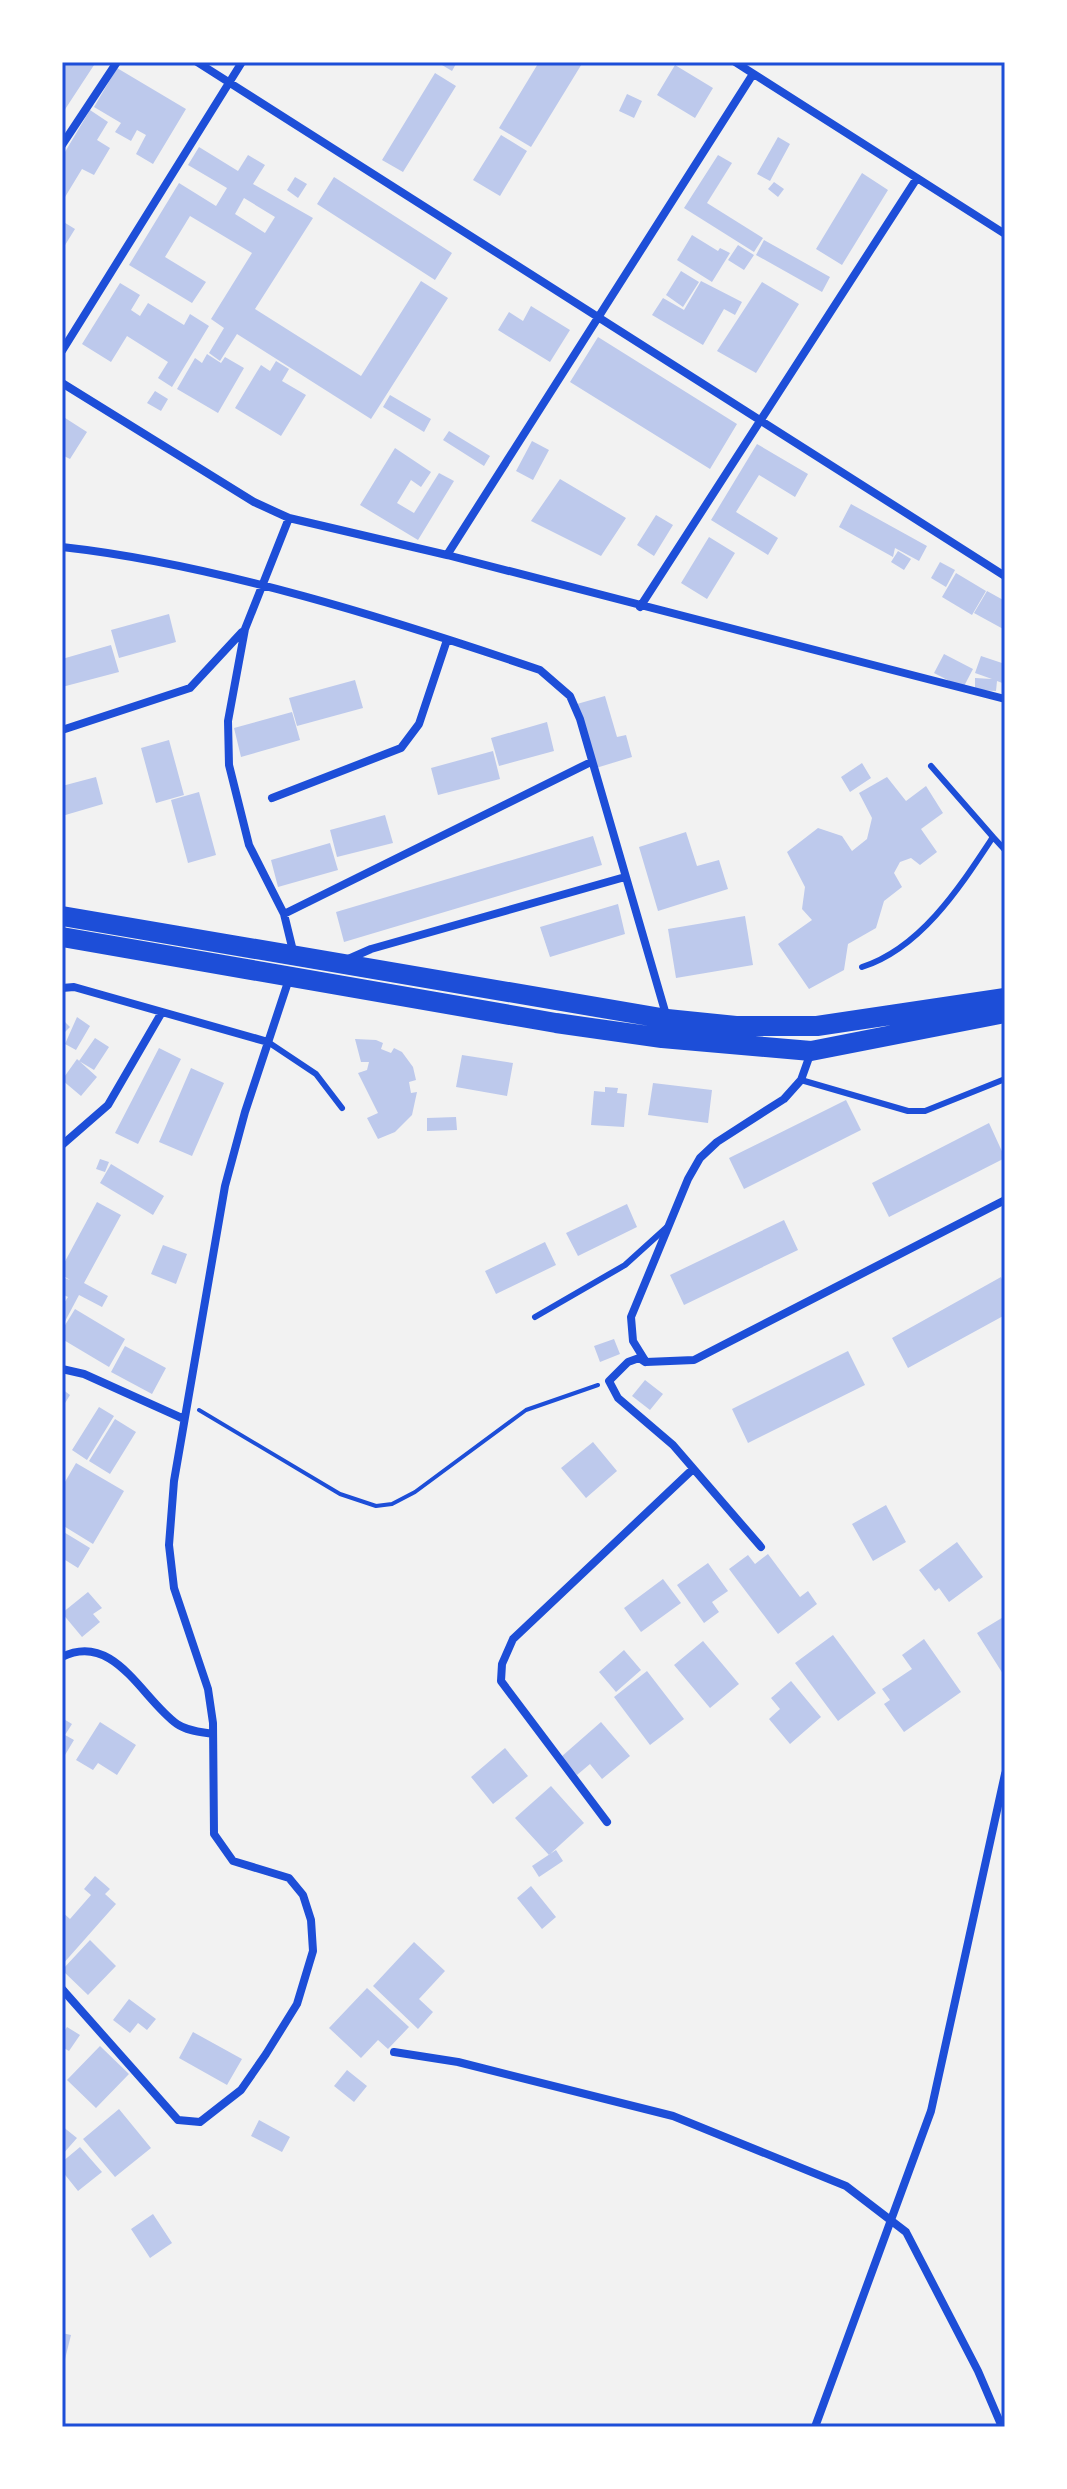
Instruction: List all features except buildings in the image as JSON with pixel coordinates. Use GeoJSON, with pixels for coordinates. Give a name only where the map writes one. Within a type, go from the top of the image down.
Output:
{"type":"FeatureCollection","features":[{"type":"Feature","properties":{"kind":"highway"},"geometry":{"type":"LineString","coordinates":[[62,916],[556,1023],[662,1038],[811,1051],[1005,1013]]}},
{"type":"Feature","properties":{"kind":"highway"},"geometry":{"type":"LineString","coordinates":[[62,937],[292,966],[342,962],[667,1019],[736,1026],[817,1026],[1005,998]]}},
{"type":"Feature","properties":{"kind":"street"},"geometry":{"type":"LineString","coordinates":[[62,145],[65,134],[117,62]]}},
{"type":"Feature","properties":{"kind":"street"},"geometry":{"type":"LineString","coordinates":[[197,62],[1005,576]]}},
{"type":"Feature","properties":{"kind":"street"},"geometry":{"type":"LineString","coordinates":[[62,351],[242,62]]}},
{"type":"Feature","properties":{"kind":"street"},"geometry":{"type":"LineString","coordinates":[[735,62],[1005,234]]}},
{"type":"Feature","properties":{"kind":"street"},"geometry":{"type":"LineString","coordinates":[[447,555],[753,74]]}},
{"type":"Feature","properties":{"kind":"street"},"geometry":{"type":"LineString","coordinates":[[640,607],[763,421],[917,178]]}},
{"type":"Feature","properties":{"kind":"street"},"geometry":{"type":"LineString","coordinates":[[62,383],[254,502],[289,518],[447,555],[1005,699]]}},
{"type":"Feature","properties":{"kind":"street"},"geometry":{"type":"LineString","coordinates":[[62,1989],[178,2120],[200,2122],[241,2090],[297,2004],[313,1951],[311,1920],[303,1895],[289,1878],[233,1861],[214,1834],[213,1734],[204,1677],[174,1588],[169,1545],[174,1481],[225,1186],[292,966],[284,914],[249,845],[229,765],[228,721],[245,629],[289,518]]}},
{"type":"Feature","properties":{"kind":"street"},"geometry":{"type":"LineString","coordinates":[[62,547],[98,551],[264,587],[540,670],[570,696],[667,1019]]}},
{"type":"Feature","properties":{"kind":"street"},"geometry":{"type":"LineString","coordinates":[[62,730],[190,688],[245,629]]}},
{"type":"Feature","properties":{"kind":"street"},"geometry":{"type":"LineString","coordinates":[[272,798],[401,748],[419,724],[447,640]]}},
{"type":"Feature","properties":{"kind":"street"},"geometry":{"type":"LineString","coordinates":[[284,914],[591,762]]}},
{"type":"Feature","properties":{"kind":"street"},"geometry":{"type":"LineString","coordinates":[[342,962],[371,949],[625,877]]}},
{"type":"Feature","properties":{"kind":"street"},"geometry":{"type":"LineString","coordinates":[[62,988],[74,987],[268,1042]]}},
{"type":"Feature","properties":{"kind":"street"},"geometry":{"type":"LineString","coordinates":[[62,1145],[108,1105],[162,1012]]}},
{"type":"Feature","properties":{"kind":"street"},"geometry":{"type":"LineString","coordinates":[[646,1362],[633,1341],[631,1317],[688,1179],[700,1158],[717,1142],[784,1099],[801,1080],[811,1051]]}},
{"type":"Feature","properties":{"kind":"street"},"geometry":{"type":"LineString","coordinates":[[761,1547],[673,1445],[618,1398],[609,1381],[628,1362],[639,1358],[646,1362],[694,1360],[1004,1202]]}},
{"type":"Feature","properties":{"kind":"street"},"geometry":{"type":"LineString","coordinates":[[62,1369],[84,1374],[184,1419]]}},
{"type":"Feature","properties":{"kind":"street"},"geometry":{"type":"LineString","coordinates":[[607,1822],[501,1681],[502,1664],[513,1639],[541,1610],[693,1469]]}},
{"type":"Feature","properties":{"kind":"street"},"geometry":{"type":"LineString","coordinates":[[62,1657],[73,1651],[101,1653],[127,1671],[177,1724],[213,1734]]}},
{"type":"Feature","properties":{"kind":"street"},"geometry":{"type":"LineString","coordinates":[[815,2427],[931,2111],[1005,1774]]}},
{"type":"Feature","properties":{"kind":"street"},"geometry":{"type":"LineString","coordinates":[[394,2052],[458,2062],[673,2116],[846,2186],[906,2232],[978,2371],[1002,2427]]}},
{"type":"Feature","properties":{"kind":"lane"},"geometry":{"type":"LineString","coordinates":[[931,766],[1005,850]]}},
{"type":"Feature","properties":{"kind":"lane"},"geometry":{"type":"LineString","coordinates":[[862,967],[887,959],[917,935],[967,876],[993,837]]}},
{"type":"Feature","properties":{"kind":"lane"},"geometry":{"type":"LineString","coordinates":[[268,1042],[316,1074],[342,1108]]}},
{"type":"Feature","properties":{"kind":"lane"},"geometry":{"type":"LineString","coordinates":[[801,1080],[908,1111],[925,1111],[1005,1079]]}},
{"type":"Feature","properties":{"kind":"lane"},"geometry":{"type":"LineString","coordinates":[[535,1317],[625,1265],[673,1221]]}},
{"type":"Feature","properties":{"kind":"path"},"geometry":{"type":"LineString","coordinates":[[187,1403],[340,1494],[376,1506],[392,1504],[415,1492],[526,1410],[609,1381]]}}]}
